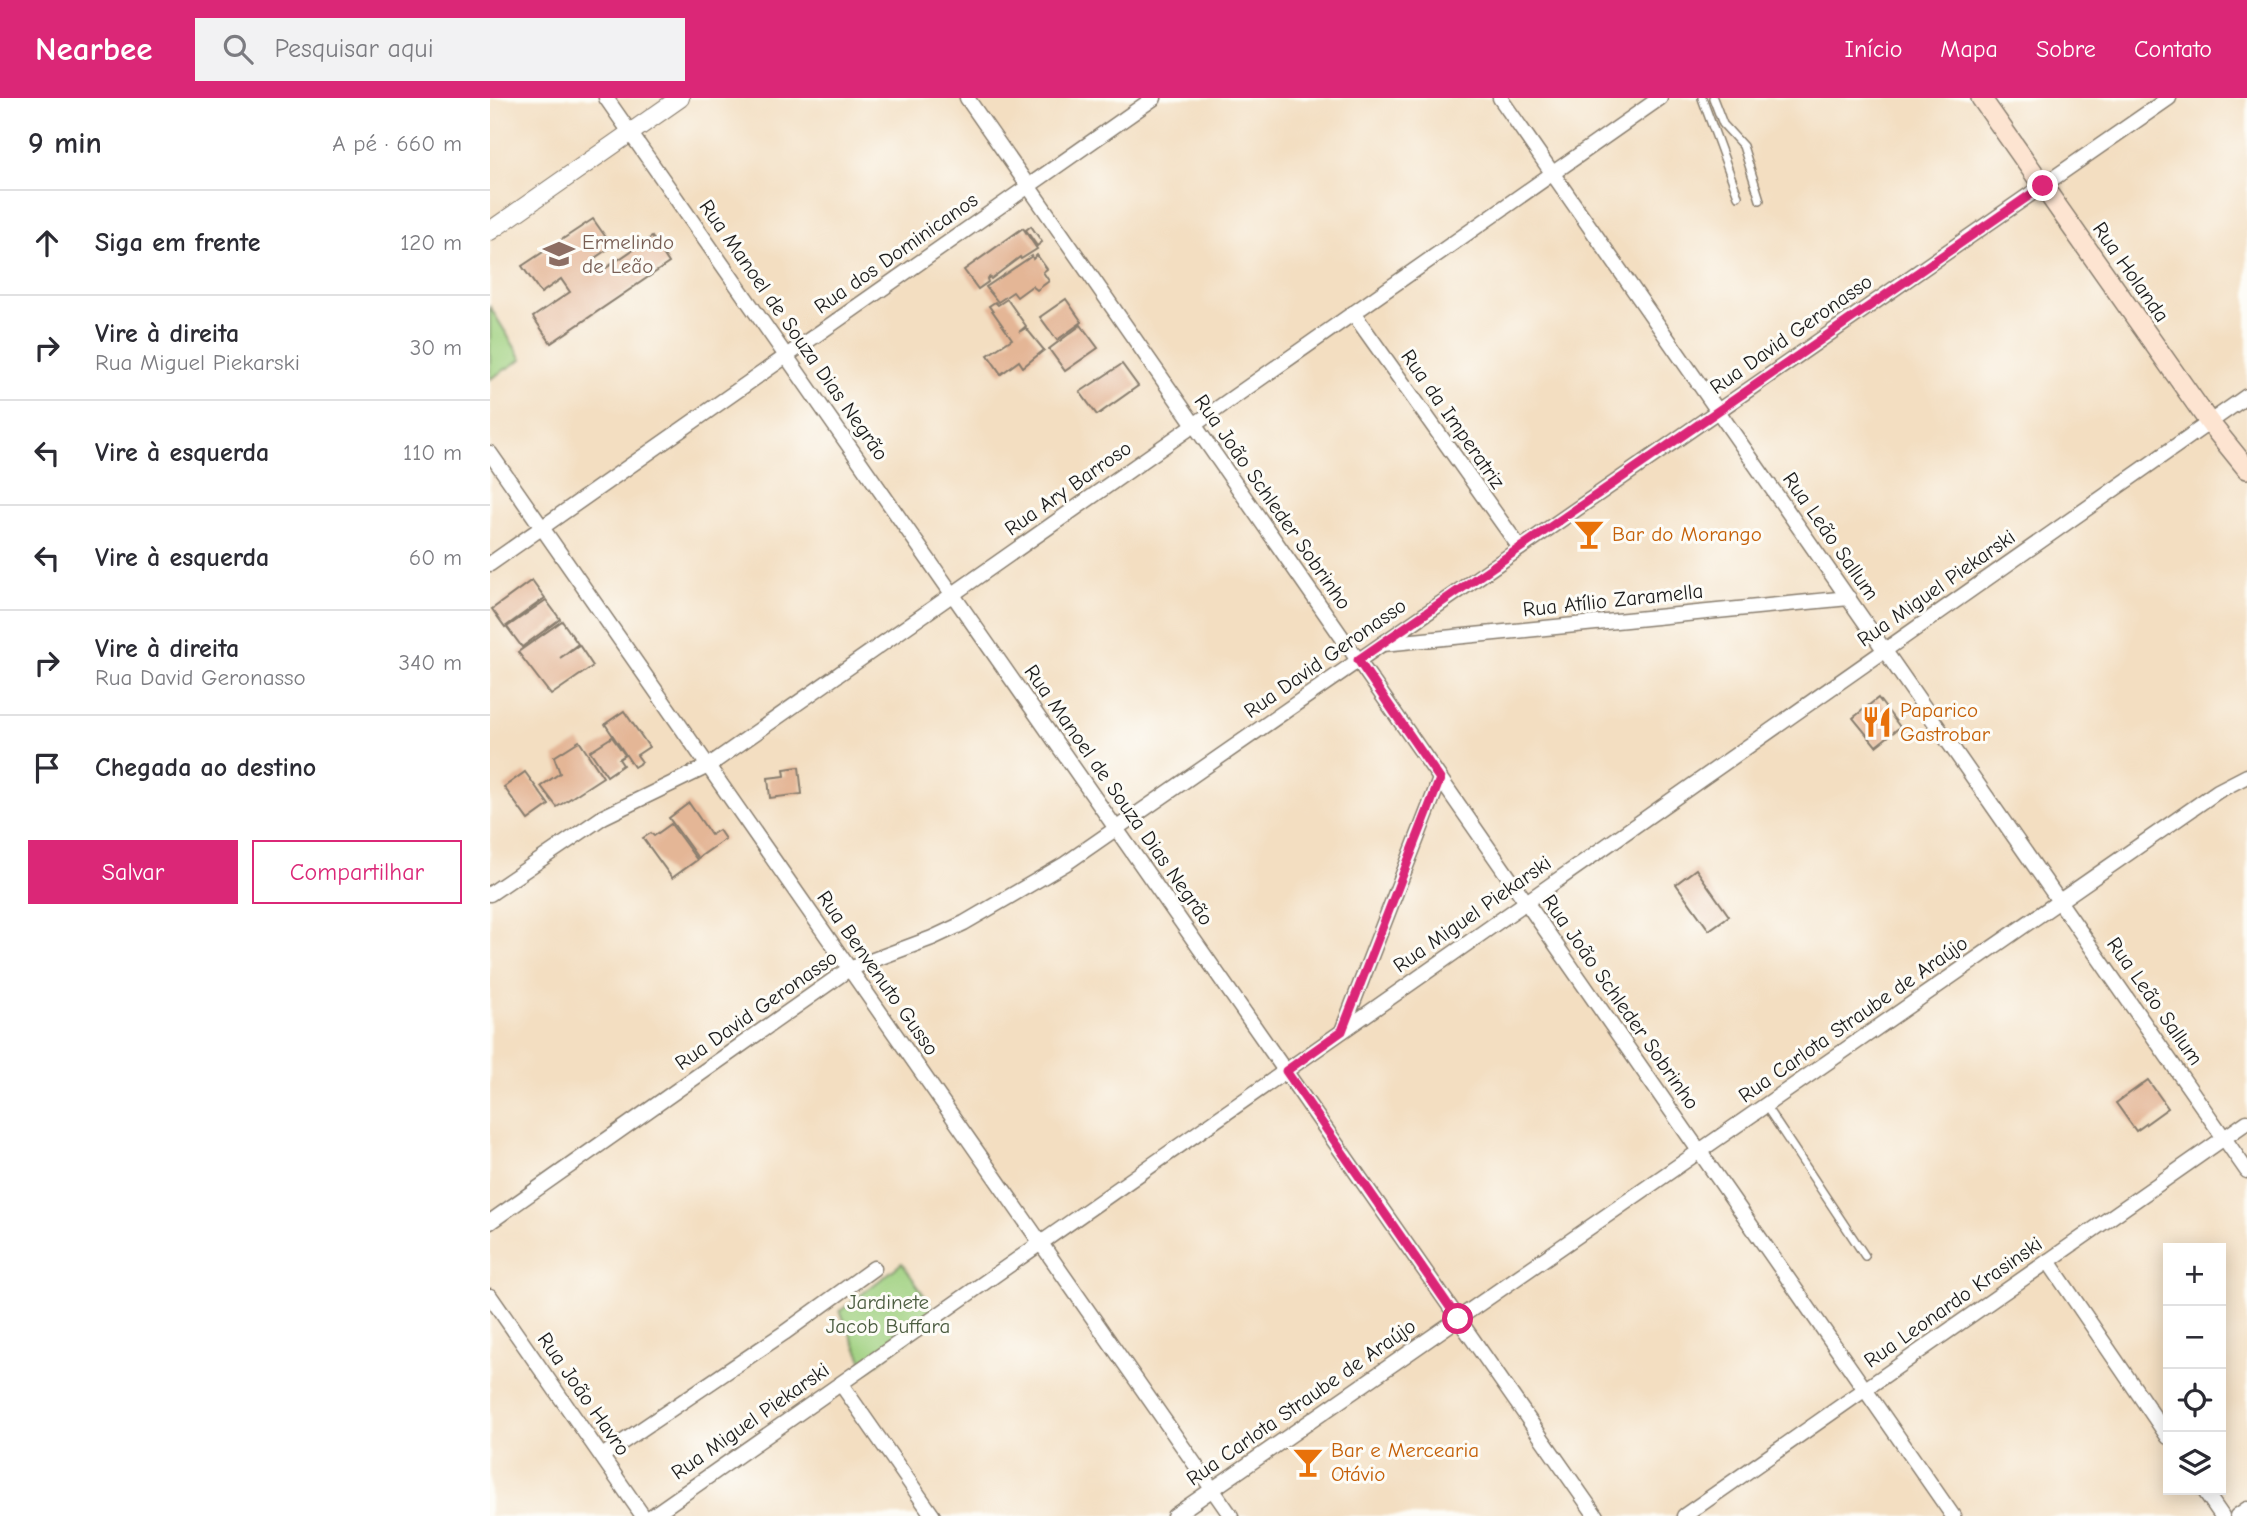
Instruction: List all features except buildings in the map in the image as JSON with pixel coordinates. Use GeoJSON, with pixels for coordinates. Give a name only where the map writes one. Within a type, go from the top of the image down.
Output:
{"type":"FeatureCollection","features":[{"type":"Feature","properties":{"kind":"main road","name":"Rua Holanda"},"geometry":{"type":"LineString","coordinates":[[1981,98],[2209,422],[2247,469]]}},
{"type":"Feature","properties":{"kind":"street","name":"Rua Manoel de Souza Dias Negrão"},"geometry":{"type":"LineString","coordinates":[[606,98],[1596,1516]]}},
{"type":"Feature","properties":{"kind":"street"},"geometry":{"type":"LineString","coordinates":[[490,231],[680,98]]}},
{"type":"Feature","properties":{"kind":"street","name":"Rua João Schleder Sobrinho"},"geometry":{"type":"LineString","coordinates":[[967,98],[1953,1516]]}},
{"type":"Feature","properties":{"kind":"street","name":"Rua dos Dominicanos"},"geometry":{"type":"LineString","coordinates":[[490,564],[1154,98]]}},
{"type":"Feature","properties":{"kind":"street","name":"Rua Leão Sallum"},"geometry":{"type":"LineString","coordinates":[[1500,98],[2247,1171]]}},
{"type":"Feature","properties":{"kind":"street","name":"Rua Ary Barroso"},"geometry":{"type":"LineString","coordinates":[[490,893],[603,817],[708,766],[1660,98]]}},
{"type":"Feature","properties":{"kind":"street","name":"Rua David Geronasso"},"geometry":{"type":"LineString","coordinates":[[490,1222],[849,969],[932,938],[1032,885],[2169,98]]}},
{"type":"Feature","properties":{"kind":"street","name":"Rua da Imperatriz"},"geometry":{"type":"LineString","coordinates":[[1353,313],[1520,548]]}},
{"type":"Feature","properties":{"kind":"street","name":"Rua Miguel Piekarski"},"geometry":{"type":"LineString","coordinates":[[652,1516],[2247,396]]}},
{"type":"Feature","properties":{"kind":"street","name":"Rua Benvenuto Gusso"},"geometry":{"type":"LineString","coordinates":[[490,453],[1231,1516]]}},
{"type":"Feature","properties":{"kind":"street","name":"Rua Atílio Zaramella"},"geometry":{"type":"LineString","coordinates":[[1382,644],[1849,598]]}},
{"type":"Feature","properties":{"kind":"street","name":"Rua Carlota Straube de Araújo"},"geometry":{"type":"LineString","coordinates":[[1174,1516],[2218,791],[2247,776]]}},
{"type":"Feature","properties":{"kind":"street"},"geometry":{"type":"LineString","coordinates":[[1342,1031],[1440,779]]}},
{"type":"Feature","properties":{"kind":"street","name":"Rua Leonardo Krasinski"},"geometry":{"type":"LineString","coordinates":[[1684,1516],[2247,1122]]}},
{"type":"Feature","properties":{"kind":"street"},"geometry":{"type":"LineString","coordinates":[[2048,1262],[2165,1432]]}},
{"type":"Feature","properties":{"kind":"street"},"geometry":{"type":"LineString","coordinates":[[601,1456],[784,1333],[874,1268]]}},
{"type":"Feature","properties":{"kind":"street","name":"Rua João Havro"},"geometry":{"type":"LineString","coordinates":[[490,1296],[643,1516]]}},
{"type":"Feature","properties":{"kind":"street"},"geometry":{"type":"LineString","coordinates":[[841,1384],[933,1516]]}},
{"type":"Feature","properties":{"kind":"street"},"geometry":{"type":"LineString","coordinates":[[2207,1495],[2222,1516]]}},
{"type":"Feature","properties":{"kind":"street"},"geometry":{"type":"LineString","coordinates":[[2237,1516],[2247,1509]]}},
{"type":"Feature","properties":{"kind":"lane"},"geometry":{"type":"LineString","coordinates":[[1702,98],[1738,196]]}},
{"type":"Feature","properties":{"kind":"lane"},"geometry":{"type":"LineString","coordinates":[[1713,98],[1723,124],[1743,146],[1760,200]]}},
{"type":"Feature","properties":{"kind":"lane"},"geometry":{"type":"LineString","coordinates":[[1765,1105],[1865,1256]]}},
{"type":"Feature","properties":{"kind":"green space"},"geometry":{"type":"Polygon","coordinates":[[[490,307],[522,359],[490,379],[490,307]]]}},
{"type":"Feature","properties":{"kind":"green space","name":"Jardinete Jacob Buffara"},"geometry":{"type":"Polygon","coordinates":[[[902,1263],[939,1317],[867,1371],[840,1311],[902,1263]]]}},
{"type":"Feature","properties":{"kind":"place","name":"Ermelindo de Leão"},"geometry":{"type":"Point","coordinates":[559,254]}},
{"type":"Feature","properties":{"kind":"place","name":"Bar do Morango"},"geometry":{"type":"Point","coordinates":[1589,534]}},
{"type":"Feature","properties":{"kind":"place","name":"Paparico Gastrobar"},"geometry":{"type":"Point","coordinates":[1877,722]}},
{"type":"Feature","properties":{"kind":"place","name":"Bar e Mercearia Otávio"},"geometry":{"type":"Point","coordinates":[1308,1462]}},
{"type":"Feature","properties":{"kind":"route"},"geometry":{"type":"LineString","coordinates":[[1458,1319],[1286,1071],[1342,1031],[1440,779],[1358,660],[2043,186]]}}]}
